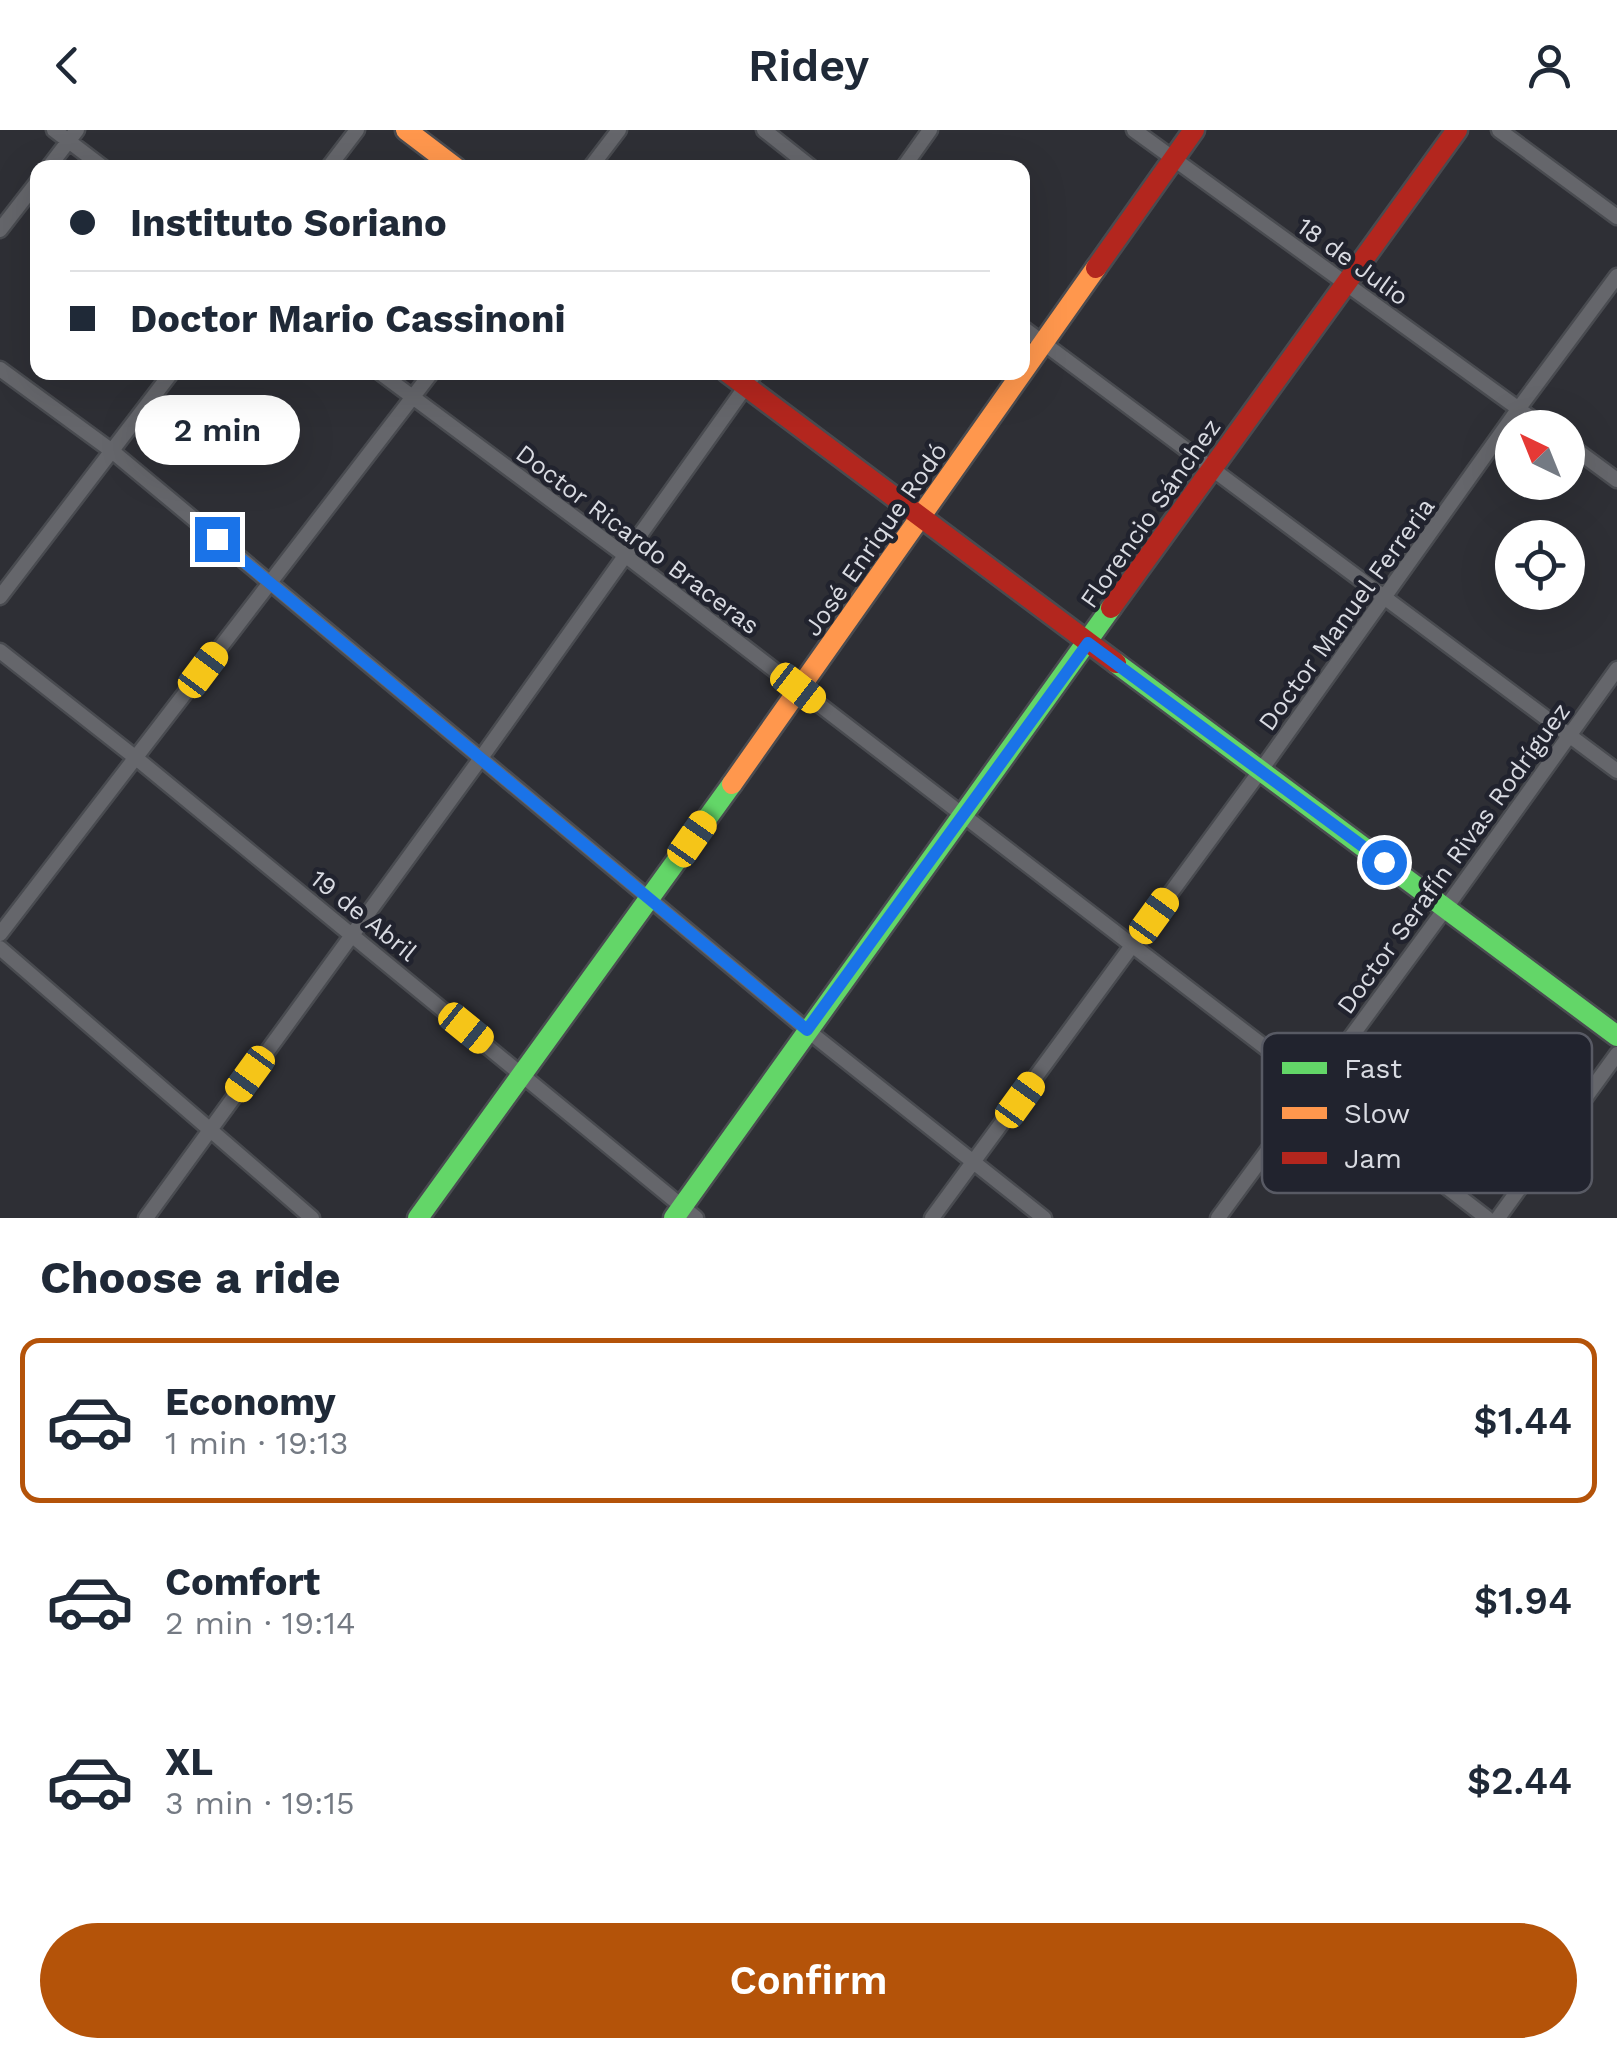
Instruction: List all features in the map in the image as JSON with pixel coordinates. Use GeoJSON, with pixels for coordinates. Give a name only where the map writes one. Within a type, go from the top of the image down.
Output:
{"type":"FeatureCollection","features":[{"type":"Feature","properties":{"kind":"street"},"geometry":{"type":"LineString","coordinates":[[54,130],[73,136],[96,160]]}},
{"type":"Feature","properties":{"kind":"street"},"geometry":{"type":"LineString","coordinates":[[334,160],[357,130]]}},
{"type":"Feature","properties":{"kind":"street"},"geometry":{"type":"LineString","coordinates":[[406,130],[445,160]]}},
{"type":"Feature","properties":{"kind":"street"},"geometry":{"type":"LineString","coordinates":[[596,160],[619,130]]}},
{"type":"Feature","properties":{"kind":"street"},"geometry":{"type":"LineString","coordinates":[[764,130],[802,160]]}},
{"type":"Feature","properties":{"kind":"street"},"geometry":{"type":"LineString","coordinates":[[909,160],[930,130]]}},
{"type":"Feature","properties":{"kind":"street","name":"18 de Julio"},"geometry":{"type":"LineString","coordinates":[[1134,130],[1522,410]]}},
{"type":"Feature","properties":{"kind":"street","name":"José Enrique Rodó"},"geometry":{"type":"LineString","coordinates":[[1030,363],[1194,130]]}},
{"type":"Feature","properties":{"kind":"street","name":"Florencio Sánchez"},"geometry":{"type":"LineString","coordinates":[[684,1214],[807,1030],[1457,130]]}},
{"type":"Feature","properties":{"kind":"street"},"geometry":{"type":"LineString","coordinates":[[1499,130],[1617,216]]}},
{"type":"Feature","properties":{"kind":"street"},"geometry":{"type":"LineString","coordinates":[[54,160],[73,136]]}},
{"type":"Feature","properties":{"kind":"street"},"geometry":{"type":"LineString","coordinates":[[0,230],[30,191]]}},
{"type":"Feature","properties":{"kind":"street","name":"Doctor Manuel Ferreria"},"geometry":{"type":"LineString","coordinates":[[932,1218],[1262,770],[1617,276]]}},
{"type":"Feature","properties":{"kind":"street"},"geometry":{"type":"LineString","coordinates":[[1030,333],[1617,771]]}},
{"type":"Feature","properties":{"kind":"street"},"geometry":{"type":"LineString","coordinates":[[0,369],[112,451],[807,1030],[1044,1218]]}},
{"type":"Feature","properties":{"kind":"street"},"geometry":{"type":"LineString","coordinates":[[0,597],[166,380]]}},
{"type":"Feature","properties":{"kind":"street","name":"Doctor Ricardo Braceras"},"geometry":{"type":"LineString","coordinates":[[389,380],[626,556],[1262,1044]]}},
{"type":"Feature","properties":{"kind":"street"},"geometry":{"type":"LineString","coordinates":[[0,934],[426,380]]}},
{"type":"Feature","properties":{"kind":"street"},"geometry":{"type":"LineString","coordinates":[[146,1218],[751,380],[1088,643],[1617,1036]]}},
{"type":"Feature","properties":{"kind":"street","name":"José Enrique Rodó"},"geometry":{"type":"LineString","coordinates":[[418,1218],[1018,380]]}},
{"type":"Feature","properties":{"kind":"street"},"geometry":{"type":"LineString","coordinates":[[1585,456],[1617,480]]}},
{"type":"Feature","properties":{"kind":"street","name":"19 de Abril"},"geometry":{"type":"LineString","coordinates":[[0,651],[524,1075],[684,1214]]}},
{"type":"Feature","properties":{"kind":"street","name":"Doctor Serafín Rivas Rodríguez"},"geometry":{"type":"LineString","coordinates":[[1353,1033],[1617,669]]}},
{"type":"Feature","properties":{"kind":"street"},"geometry":{"type":"LineString","coordinates":[[0,948],[312,1218]]}},
{"type":"Feature","properties":{"kind":"street"},"geometry":{"type":"LineString","coordinates":[[1592,1088],[1617,1054]]}},
{"type":"Feature","properties":{"kind":"street","name":"Doctor Serafín Rivas Rodríguez"},"geometry":{"type":"LineString","coordinates":[[1218,1218],[1262,1157]]}},
{"type":"Feature","properties":{"kind":"street","name":"Doctor Ricardo Braceras"},"geometry":{"type":"LineString","coordinates":[[1455,1193],[1487,1218]]}},
{"type":"Feature","properties":{"kind":"street"},"geometry":{"type":"LineString","coordinates":[[1498,1218],[1516,1193]]}},
{"type":"Feature","properties":{"kind":"traffic: fast"},"geometry":{"type":"LineString","coordinates":[[674,1218],[1111,608]]}},
{"type":"Feature","properties":{"kind":"traffic: fast"},"geometry":{"type":"LineString","coordinates":[[1116,663],[1617,1036]]}},
{"type":"Feature","properties":{"kind":"traffic: fast"},"geometry":{"type":"LineString","coordinates":[[418,1218],[732,784]]}},
{"type":"Feature","properties":{"kind":"traffic: slow"},"geometry":{"type":"LineString","coordinates":[[406,130],[445,160]]}},
{"type":"Feature","properties":{"kind":"traffic: slow"},"geometry":{"type":"LineString","coordinates":[[1030,362],[1096,268]]}},
{"type":"Feature","properties":{"kind":"traffic: slow"},"geometry":{"type":"LineString","coordinates":[[732,784],[1017,380]]}},
{"type":"Feature","properties":{"kind":"traffic: jam"},"geometry":{"type":"LineString","coordinates":[[1096,268],[1194,130]]}},
{"type":"Feature","properties":{"kind":"traffic: jam"},"geometry":{"type":"LineString","coordinates":[[1111,608],[1457,130]]}},
{"type":"Feature","properties":{"kind":"traffic: jam"},"geometry":{"type":"LineString","coordinates":[[738,380],[1116,663]]}},
{"type":"Feature","properties":{"kind":"route"},"geometry":{"type":"LineString","coordinates":[[217,539],[807,1030],[1088,643],[1384,862]]}}]}
